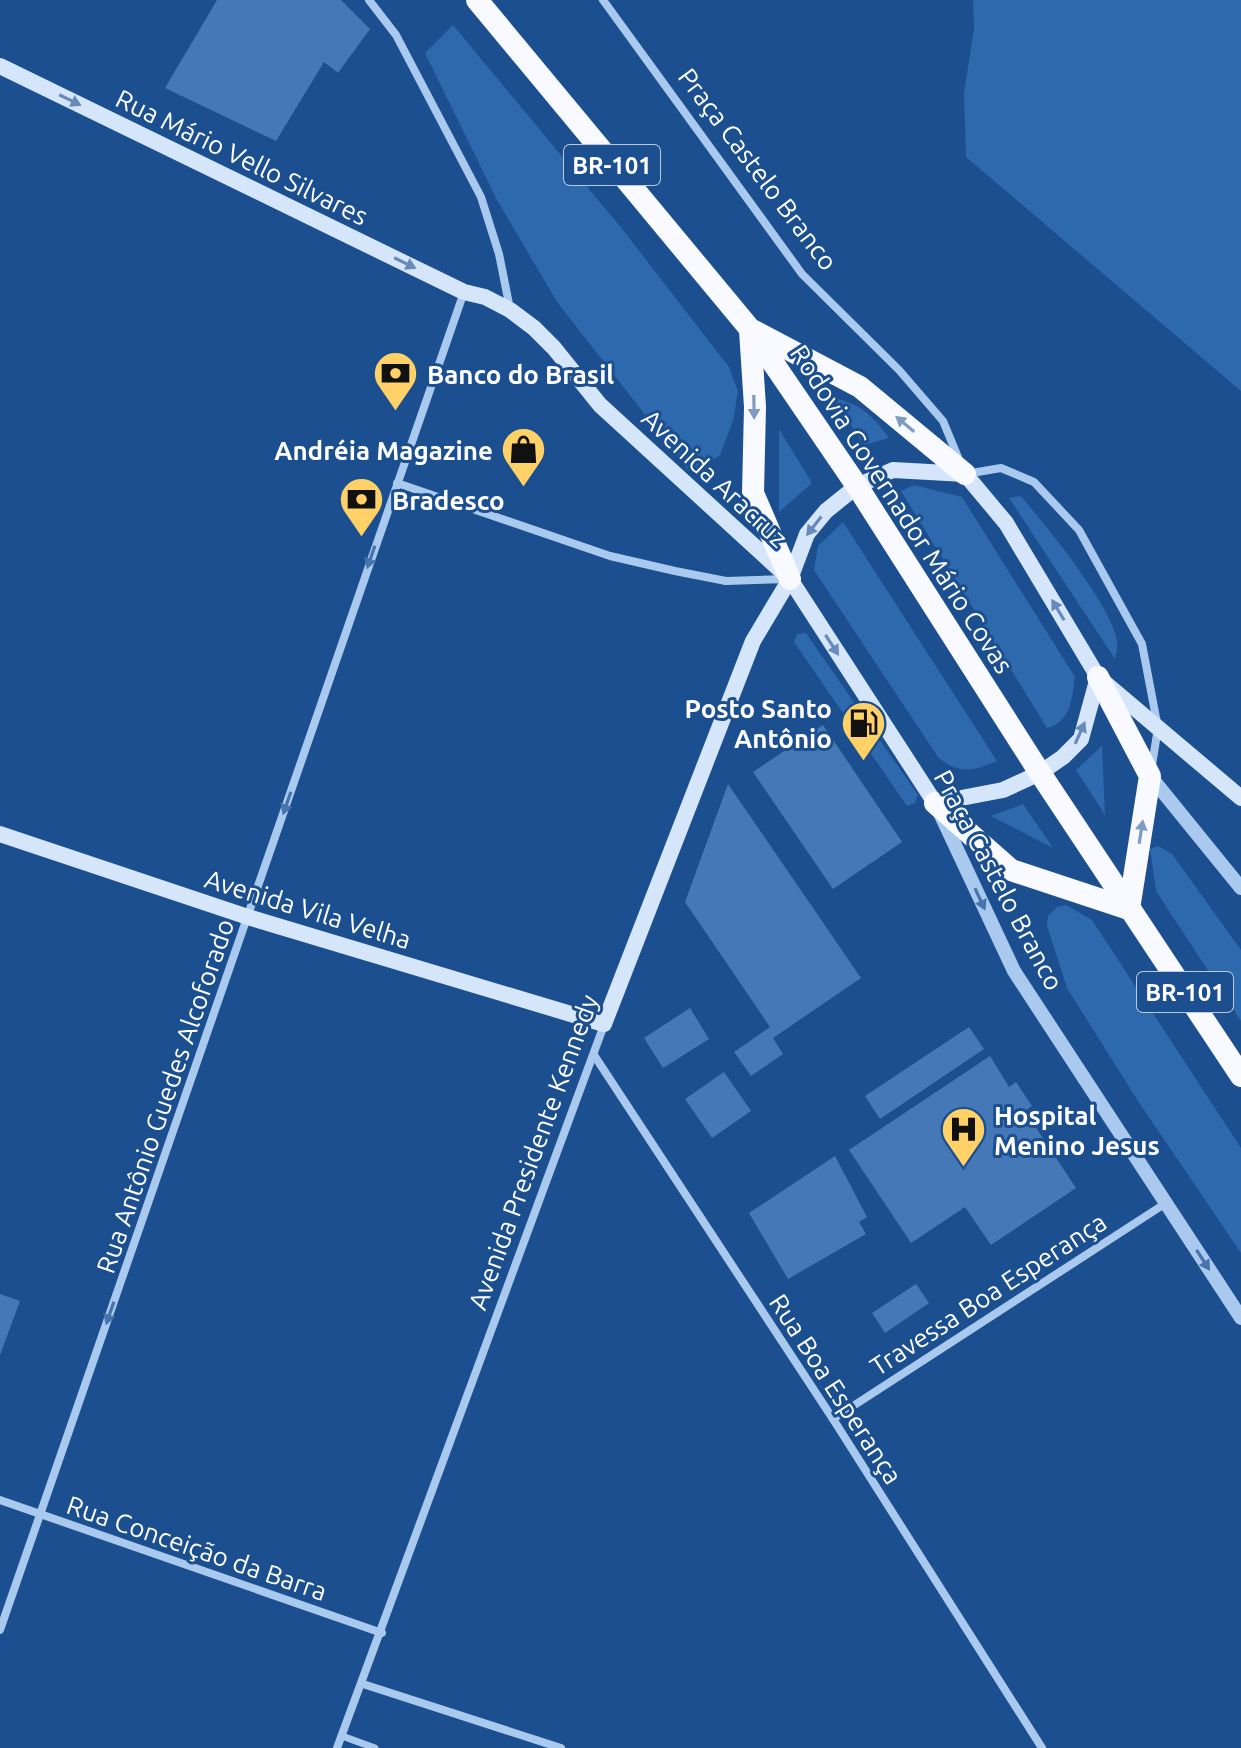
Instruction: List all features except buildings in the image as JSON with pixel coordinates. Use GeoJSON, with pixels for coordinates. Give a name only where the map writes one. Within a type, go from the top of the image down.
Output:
{"type":"FeatureCollection","features":[{"type":"Feature","properties":{"kind":"highway","name":"Rodovia Governador Mário Covas"},"geometry":{"type":"LineString","coordinates":[[477,0],[750,329],[857,486],[1040,773],[1241,1076]]}},
{"type":"Feature","properties":{"kind":"highway"},"geometry":{"type":"LineString","coordinates":[[750,329],[860,387],[965,474]]}},
{"type":"Feature","properties":{"kind":"highway"},"geometry":{"type":"LineString","coordinates":[[750,329],[755,407],[753,493],[790,579]]}},
{"type":"Feature","properties":{"kind":"highway"},"geometry":{"type":"LineString","coordinates":[[935,803],[1011,870],[1129,909],[1150,776],[1098,677]]}},
{"type":"Feature","properties":{"kind":"main road","name":"Rua Mário Vello Silvares"},"geometry":{"type":"LineString","coordinates":[[0,66],[464,292]]}},
{"type":"Feature","properties":{"kind":"main road","name":"Avenida Aracruz"},"geometry":{"type":"LineString","coordinates":[[464,292],[485,297],[534,328],[600,405],[790,579]]}},
{"type":"Feature","properties":{"kind":"main road","name":"Avenida Presidente Kennedy"},"geometry":{"type":"LineString","coordinates":[[604,1024],[753,641],[790,579],[807,534],[826,511],[857,486],[893,470],[965,474]]}},
{"type":"Feature","properties":{"kind":"main road","name":"Praça Castelo Branco"},"geometry":{"type":"LineString","coordinates":[[965,474],[1006,523],[1098,677],[1241,798]]}},
{"type":"Feature","properties":{"kind":"main road","name":"Praça Castelo Branco"},"geometry":{"type":"LineString","coordinates":[[790,579],[935,803]]}},
{"type":"Feature","properties":{"kind":"main road"},"geometry":{"type":"LineString","coordinates":[[935,803],[1003,790],[1040,773],[1063,757],[1081,739],[1098,677]]}},
{"type":"Feature","properties":{"kind":"main road","name":"Avenida Vila Velha"},"geometry":{"type":"LineString","coordinates":[[0,834],[248,917],[604,1024]]}},
{"type":"Feature","properties":{"kind":"street"},"geometry":{"type":"LineString","coordinates":[[369,0],[396,35],[481,197],[499,254],[510,310]]}},
{"type":"Feature","properties":{"kind":"street","name":"Praça Castelo Branco"},"geometry":{"type":"LineString","coordinates":[[603,0],[802,274],[899,370],[943,421],[965,474]]}},
{"type":"Feature","properties":{"kind":"street","name":"Rua Antônio Guedes Alcoforado"},"geometry":{"type":"LineString","coordinates":[[0,1630],[464,292]]}},
{"type":"Feature","properties":{"kind":"street"},"geometry":{"type":"LineString","coordinates":[[965,474],[1001,468],[1034,482],[1079,530],[1142,644],[1158,728],[1150,776],[1241,888]]}},
{"type":"Feature","properties":{"kind":"street"},"geometry":{"type":"LineString","coordinates":[[397,483],[610,556],[726,581],[790,579]]}},
{"type":"Feature","properties":{"kind":"street","name":"Praça Castelo Branco"},"geometry":{"type":"LineString","coordinates":[[935,803],[1014,971],[1241,1318]]}},
{"type":"Feature","properties":{"kind":"street","name":"Avenida Presidente Kennedy"},"geometry":{"type":"LineString","coordinates":[[337,1748],[382,1633],[604,1024]]}},
{"type":"Feature","properties":{"kind":"street","name":"Rua Boa Esperança"},"geometry":{"type":"LineString","coordinates":[[594,1055],[833,1419],[1042,1748]]}},
{"type":"Feature","properties":{"kind":"street","name":"Travessa Boa Esperança"},"geometry":{"type":"LineString","coordinates":[[833,1419],[1166,1203]]}},
{"type":"Feature","properties":{"kind":"street","name":"Rua Conceição da Barra"},"geometry":{"type":"LineString","coordinates":[[0,1500],[382,1633]]}},
{"type":"Feature","properties":{"kind":"street"},"geometry":{"type":"LineString","coordinates":[[363,1684],[561,1748]]}},
{"type":"Feature","properties":{"kind":"street"},"geometry":{"type":"LineString","coordinates":[[342,1736],[375,1748]]}},
{"type":"Feature","properties":{"kind":"shaded area"},"geometry":{"type":"Polygon","coordinates":[[[973,0],[1241,0],[1241,391],[966,157],[964,93],[974,28],[973,0]]]}},
{"type":"Feature","properties":{"kind":"shaded area"},"geometry":{"type":"Polygon","coordinates":[[[453,25],[623,230],[729,367],[738,391],[733,421],[720,455],[699,470],[689,471],[557,302],[497,200],[425,53],[453,25]]]}},
{"type":"Feature","properties":{"kind":"shaded area"},"geometry":{"type":"Polygon","coordinates":[[[833,398],[851,403],[866,412],[889,438],[864,445],[833,398]]]}},
{"type":"Feature","properties":{"kind":"shaded area"},"geometry":{"type":"Polygon","coordinates":[[[779,429],[812,483],[779,512],[779,429]]]}},
{"type":"Feature","properties":{"kind":"shaded area"},"geometry":{"type":"Polygon","coordinates":[[[914,485],[962,497],[1075,677],[1069,708],[1055,725],[1047,728],[901,491],[914,485]]]}},
{"type":"Feature","properties":{"kind":"shaded area"},"geometry":{"type":"Polygon","coordinates":[[[1021,496],[1076,566],[1103,607],[1117,641],[1115,659],[1009,498],[1021,496]]]}},
{"type":"Feature","properties":{"kind":"shaded area"},"geometry":{"type":"Polygon","coordinates":[[[843,522],[997,761],[966,770],[952,767],[938,757],[814,570],[818,546],[843,522]]]}},
{"type":"Feature","properties":{"kind":"shaded area"},"geometry":{"type":"Polygon","coordinates":[[[806,633],[918,795],[915,803],[907,806],[794,642],[797,634],[806,633]]]}},
{"type":"Feature","properties":{"kind":"shaded area"},"geometry":{"type":"Polygon","coordinates":[[[1102,746],[1105,815],[1076,770],[1102,746]]]}},
{"type":"Feature","properties":{"kind":"shaded area"},"geometry":{"type":"Polygon","coordinates":[[[1023,804],[1053,848],[991,816],[1023,804]]]}},
{"type":"Feature","properties":{"kind":"shaded area"},"geometry":{"type":"Polygon","coordinates":[[[1158,846],[1172,854],[1241,950],[1241,1021],[1156,891],[1150,849],[1158,846]]]}},
{"type":"Feature","properties":{"kind":"shaded area"},"geometry":{"type":"Polygon","coordinates":[[[1066,905],[1092,920],[1241,1148],[1241,1253],[1138,1101],[1067,988],[1047,926],[1048,916],[1057,907],[1066,905]]]}},
{"type":"Feature","properties":{"kind":"place","name":"Banco do Brasil"},"geometry":{"type":"Point","coordinates":[396,413]}},
{"type":"Feature","properties":{"kind":"place","name":"Andréia Magazine"},"geometry":{"type":"Point","coordinates":[524,489]}},
{"type":"Feature","properties":{"kind":"place","name":"Bradesco"},"geometry":{"type":"Point","coordinates":[361,539]}},
{"type":"Feature","properties":{"kind":"place","name":"Posto Santo Antônio"},"geometry":{"type":"Point","coordinates":[863,762]}},
{"type":"Feature","properties":{"kind":"place","name":"Hospital Menino Jesus"},"geometry":{"type":"Point","coordinates":[963,1169]}}]}
